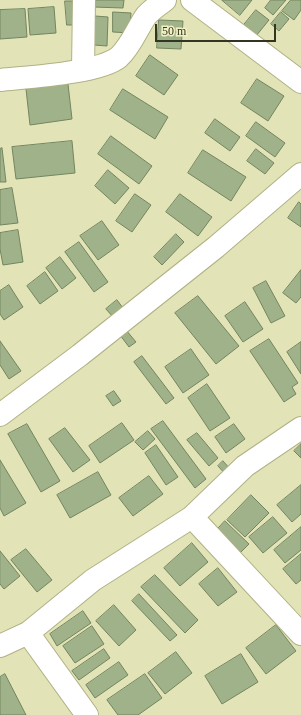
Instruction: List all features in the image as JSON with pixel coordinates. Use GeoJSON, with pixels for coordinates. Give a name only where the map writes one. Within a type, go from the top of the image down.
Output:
{"type":"FeatureCollection","features":[{"type":"Feature","properties":{"kind":"street"},"geometry":{"type":"LineString","coordinates":[[83,70],[84,0]]}},
{"type":"Feature","properties":{"kind":"street"},"geometry":{"type":"LineString","coordinates":[[0,80],[83,70],[107,64],[119,57],[127,48],[147,15],[165,0]]}},
{"type":"Feature","properties":{"kind":"street"},"geometry":{"type":"LineString","coordinates":[[192,0],[301,82]]}},
{"type":"Feature","properties":{"kind":"street"},"geometry":{"type":"LineString","coordinates":[[0,415],[80,355],[216,247],[301,174]]}},
{"type":"Feature","properties":{"kind":"street"},"geometry":{"type":"LineString","coordinates":[[0,646],[28,633],[93,580],[192,517],[245,466],[301,428]]}},
{"type":"Feature","properties":{"kind":"street"},"geometry":{"type":"LineString","coordinates":[[192,517],[301,634]]}},
{"type":"Feature","properties":{"kind":"street"},"geometry":{"type":"LineString","coordinates":[[28,633],[87,715]]}},
{"type":"Feature","properties":{"kind":"building"},"geometry":{"type":"Polygon","coordinates":[[[93,0],[124,0],[123,8],[93,7],[93,0]]]}},
{"type":"Feature","properties":{"kind":"building"},"geometry":{"type":"Polygon","coordinates":[[[222,0],[252,0],[240,15],[222,0]]]}},
{"type":"Feature","properties":{"kind":"building"},"geometry":{"type":"Polygon","coordinates":[[[271,0],[286,0],[273,15],[265,8],[271,0]]]}},
{"type":"Feature","properties":{"kind":"building"},"geometry":{"type":"Polygon","coordinates":[[[291,0],[301,0],[301,10],[294,20],[282,11],[291,0]]]}},
{"type":"Feature","properties":{"kind":"building"},"geometry":{"type":"Polygon","coordinates":[[[65,1],[75,1],[77,25],[67,25],[65,1]]]}},
{"type":"Feature","properties":{"kind":"building"},"geometry":{"type":"Polygon","coordinates":[[[54,7],[56,33],[30,35],[28,9],[54,7]]]}},
{"type":"Feature","properties":{"kind":"building"},"geometry":{"type":"Polygon","coordinates":[[[25,9],[27,37],[0,39],[0,10],[25,9]]]}},
{"type":"Feature","properties":{"kind":"building"},"geometry":{"type":"Polygon","coordinates":[[[256,10],[269,20],[256,36],[243,26],[256,10]]]}},
{"type":"Feature","properties":{"kind":"building"},"geometry":{"type":"Polygon","coordinates":[[[113,12],[131,13],[130,33],[113,32],[113,12]]]}},
{"type":"Feature","properties":{"kind":"building"},"geometry":{"type":"Polygon","coordinates":[[[281,12],[289,19],[279,31],[271,24],[281,12]]]}},
{"type":"Feature","properties":{"kind":"building"},"geometry":{"type":"Polygon","coordinates":[[[95,16],[108,17],[107,46],[94,45],[95,16]]]}},
{"type":"Feature","properties":{"kind":"building"},"geometry":{"type":"Polygon","coordinates":[[[159,20],[183,21],[181,49],[157,48],[159,20]]]}},
{"type":"Feature","properties":{"kind":"building"},"geometry":{"type":"Polygon","coordinates":[[[150,55],[178,75],[164,95],[136,76],[150,55]]]}},
{"type":"Feature","properties":{"kind":"building"},"geometry":{"type":"Polygon","coordinates":[[[257,79],[284,96],[268,121],[241,103],[257,79]]]}},
{"type":"Feature","properties":{"kind":"building"},"geometry":{"type":"Polygon","coordinates":[[[68,84],[72,119],[30,125],[26,89],[68,84]]]}},
{"type":"Feature","properties":{"kind":"building"},"geometry":{"type":"Polygon","coordinates":[[[123,89],[168,117],[155,139],[110,110],[123,89]]]}},
{"type":"Feature","properties":{"kind":"building"},"geometry":{"type":"Polygon","coordinates":[[[215,119],[240,137],[230,151],[205,133],[215,119]]]}},
{"type":"Feature","properties":{"kind":"building"},"geometry":{"type":"Polygon","coordinates":[[[256,122],[285,143],[275,157],[246,136],[256,122]]]}},
{"type":"Feature","properties":{"kind":"building"},"geometry":{"type":"Polygon","coordinates":[[[111,136],[152,166],[139,184],[98,154],[111,136]]]}},
{"type":"Feature","properties":{"kind":"building"},"geometry":{"type":"Polygon","coordinates":[[[72,141],[75,173],[16,179],[12,147],[72,141]]]}},
{"type":"Feature","properties":{"kind":"building"},"geometry":{"type":"Polygon","coordinates":[[[2,148],[6,182],[0,182],[0,149],[2,148]]]}},
{"type":"Feature","properties":{"kind":"building"},"geometry":{"type":"Polygon","coordinates":[[[256,149],[274,163],[265,174],[247,161],[256,149]]]}},
{"type":"Feature","properties":{"kind":"building"},"geometry":{"type":"Polygon","coordinates":[[[203,150],[246,177],[231,201],[188,173],[203,150]]]}},
{"type":"Feature","properties":{"kind":"building"},"geometry":{"type":"Polygon","coordinates":[[[108,170],[129,188],[115,204],[95,186],[108,170]]]}},
{"type":"Feature","properties":{"kind":"building"},"geometry":{"type":"Polygon","coordinates":[[[12,188],[18,223],[0,225],[0,190],[12,188]]]}},
{"type":"Feature","properties":{"kind":"building"},"geometry":{"type":"Polygon","coordinates":[[[135,194],[151,205],[132,232],[116,221],[135,194]]]}},
{"type":"Feature","properties":{"kind":"building"},"geometry":{"type":"Polygon","coordinates":[[[180,194],[212,217],[198,236],[166,212],[180,194]]]}},
{"type":"Feature","properties":{"kind":"building"},"geometry":{"type":"Polygon","coordinates":[[[299,202],[301,204],[301,227],[288,218],[299,202]]]}},
{"type":"Feature","properties":{"kind":"building"},"geometry":{"type":"Polygon","coordinates":[[[102,221],[119,245],[98,260],[80,236],[102,221]]]}},
{"type":"Feature","properties":{"kind":"building"},"geometry":{"type":"Polygon","coordinates":[[[18,230],[23,262],[3,265],[0,249],[0,233],[18,230]]]}},
{"type":"Feature","properties":{"kind":"building"},"geometry":{"type":"Polygon","coordinates":[[[176,234],[184,242],[162,265],[154,257],[176,234]]]}},
{"type":"Feature","properties":{"kind":"building"},"geometry":{"type":"Polygon","coordinates":[[[79,242],[108,282],[94,292],[65,252],[79,242]]]}},
{"type":"Feature","properties":{"kind":"building"},"geometry":{"type":"Polygon","coordinates":[[[60,257],[76,278],[62,289],[46,268],[60,257]]]}},
{"type":"Feature","properties":{"kind":"building"},"geometry":{"type":"Polygon","coordinates":[[[301,270],[301,297],[296,303],[283,293],[301,270]]]}},
{"type":"Feature","properties":{"kind":"building"},"geometry":{"type":"Polygon","coordinates":[[[45,272],[58,291],[40,304],[27,286],[45,272]]]}},
{"type":"Feature","properties":{"kind":"building"},"geometry":{"type":"Polygon","coordinates":[[[266,281],[285,316],[271,323],[253,288],[266,281]]]}},
{"type":"Feature","properties":{"kind":"building"},"geometry":{"type":"Polygon","coordinates":[[[9,285],[23,307],[4,320],[0,314],[0,291],[9,285]]]}},
{"type":"Feature","properties":{"kind":"building"},"geometry":{"type":"Polygon","coordinates":[[[198,296],[239,346],[216,364],[175,313],[198,296]]]}},
{"type":"Feature","properties":{"kind":"building"},"geometry":{"type":"Polygon","coordinates":[[[117,300],[123,308],[113,317],[106,309],[117,300]]]}},
{"type":"Feature","properties":{"kind":"building"},"geometry":{"type":"Polygon","coordinates":[[[245,302],[263,329],[243,342],[225,316],[245,302]]]}},
{"type":"Feature","properties":{"kind":"building"},"geometry":{"type":"Polygon","coordinates":[[[126,330],[136,342],[129,347],[120,335],[126,330]]]}},
{"type":"Feature","properties":{"kind":"building"},"geometry":{"type":"Polygon","coordinates":[[[269,339],[298,383],[292,387],[296,394],[284,402],[250,351],[269,339]]]}},
{"type":"Feature","properties":{"kind":"building"},"geometry":{"type":"Polygon","coordinates":[[[0,341],[21,371],[9,379],[0,365],[0,341]]]}},
{"type":"Feature","properties":{"kind":"building"},"geometry":{"type":"Polygon","coordinates":[[[301,342],[301,374],[287,352],[301,342]]]}},
{"type":"Feature","properties":{"kind":"building"},"geometry":{"type":"Polygon","coordinates":[[[191,349],[209,375],[183,393],[165,367],[191,349]]]}},
{"type":"Feature","properties":{"kind":"building"},"geometry":{"type":"Polygon","coordinates":[[[142,356],[174,398],[166,404],[134,362],[142,356]]]}},
{"type":"Feature","properties":{"kind":"building"},"geometry":{"type":"Polygon","coordinates":[[[207,384],[230,418],[210,431],[188,398],[207,384]]]}},
{"type":"Feature","properties":{"kind":"building"},"geometry":{"type":"Polygon","coordinates":[[[114,391],[121,401],[113,406],[106,396],[114,391]]]}},
{"type":"Feature","properties":{"kind":"building"},"geometry":{"type":"Polygon","coordinates":[[[163,421],[206,479],[195,488],[151,429],[163,421]]]}},
{"type":"Feature","properties":{"kind":"building"},"geometry":{"type":"Polygon","coordinates":[[[122,423],[134,440],[100,463],[89,446],[122,423]]]}},
{"type":"Feature","properties":{"kind":"building"},"geometry":{"type":"Polygon","coordinates":[[[27,424],[60,481],[41,492],[8,434],[27,424]]]}},
{"type":"Feature","properties":{"kind":"building"},"geometry":{"type":"Polygon","coordinates":[[[234,424],[245,439],[226,453],[215,437],[234,424]]]}},
{"type":"Feature","properties":{"kind":"building"},"geometry":{"type":"Polygon","coordinates":[[[65,428],[90,460],[73,472],[49,439],[65,428]]]}},
{"type":"Feature","properties":{"kind":"building"},"geometry":{"type":"Polygon","coordinates":[[[148,431],[155,439],[143,450],[135,442],[148,431]]]}},
{"type":"Feature","properties":{"kind":"building"},"geometry":{"type":"Polygon","coordinates":[[[197,433],[218,458],[209,466],[187,440],[197,433]]]}},
{"type":"Feature","properties":{"kind":"building"},"geometry":{"type":"Polygon","coordinates":[[[301,444],[301,458],[294,451],[301,444]]]}},
{"type":"Feature","properties":{"kind":"building"},"geometry":{"type":"Polygon","coordinates":[[[156,445],[178,477],[166,485],[145,453],[156,445]]]}},
{"type":"Feature","properties":{"kind":"building"},"geometry":{"type":"Polygon","coordinates":[[[0,460],[26,503],[4,516],[0,508],[0,460]]]}},
{"type":"Feature","properties":{"kind":"building"},"geometry":{"type":"Polygon","coordinates":[[[223,461],[232,471],[227,476],[218,466],[223,461]]]}},
{"type":"Feature","properties":{"kind":"building"},"geometry":{"type":"Polygon","coordinates":[[[98,472],[111,495],[70,518],[57,495],[98,472]]]}},
{"type":"Feature","properties":{"kind":"building"},"geometry":{"type":"Polygon","coordinates":[[[149,476],[163,494],[133,516],[119,498],[149,476]]]}},
{"type":"Feature","properties":{"kind":"building"},"geometry":{"type":"Polygon","coordinates":[[[301,485],[301,514],[292,522],[277,505],[301,485]]]}},
{"type":"Feature","properties":{"kind":"building"},"geometry":{"type":"Polygon","coordinates":[[[251,495],[269,513],[245,537],[227,520],[251,495]]]}},
{"type":"Feature","properties":{"kind":"building"},"geometry":{"type":"Polygon","coordinates":[[[273,517],[287,533],[263,553],[249,537],[273,517]]]}},
{"type":"Feature","properties":{"kind":"building"},"geometry":{"type":"Polygon","coordinates":[[[225,521],[249,544],[239,554],[215,532],[225,521]]]}},
{"type":"Feature","properties":{"kind":"building"},"geometry":{"type":"Polygon","coordinates":[[[301,527],[301,550],[285,563],[274,550],[301,527]]]}},
{"type":"Feature","properties":{"kind":"building"},"geometry":{"type":"Polygon","coordinates":[[[192,543],[208,562],[180,586],[164,568],[192,543]]]}},
{"type":"Feature","properties":{"kind":"building"},"geometry":{"type":"Polygon","coordinates":[[[26,549],[52,580],[37,592],[11,560],[26,549]]]}},
{"type":"Feature","properties":{"kind":"building"},"geometry":{"type":"Polygon","coordinates":[[[0,551],[20,576],[4,589],[0,584],[0,551]]]}},
{"type":"Feature","properties":{"kind":"building"},"geometry":{"type":"Polygon","coordinates":[[[301,554],[301,580],[296,584],[283,569],[301,554]]]}},
{"type":"Feature","properties":{"kind":"building"},"geometry":{"type":"Polygon","coordinates":[[[218,568],[237,592],[218,606],[199,584],[218,568]]]}},
{"type":"Feature","properties":{"kind":"building"},"geometry":{"type":"Polygon","coordinates":[[[155,575],[198,620],[185,633],[141,587],[155,575]]]}},
{"type":"Feature","properties":{"kind":"building"},"geometry":{"type":"Polygon","coordinates":[[[139,594],[177,635],[170,641],[132,601],[139,594]]]}},
{"type":"Feature","properties":{"kind":"building"},"geometry":{"type":"Polygon","coordinates":[[[114,605],[136,630],[119,646],[96,621],[114,605]]]}},
{"type":"Feature","properties":{"kind":"building"},"geometry":{"type":"Polygon","coordinates":[[[83,611],[91,623],[57,646],[50,634],[83,611]]]}},
{"type":"Feature","properties":{"kind":"building"},"geometry":{"type":"Polygon","coordinates":[[[276,625],[296,651],[266,674],[246,648],[276,625]]]}},
{"type":"Feature","properties":{"kind":"building"},"geometry":{"type":"Polygon","coordinates":[[[92,626],[104,644],[75,663],[63,646],[92,626]]]}},
{"type":"Feature","properties":{"kind":"building"},"geometry":{"type":"Polygon","coordinates":[[[104,649],[110,658],[79,680],[72,671],[104,649]]]}},
{"type":"Feature","properties":{"kind":"building"},"geometry":{"type":"Polygon","coordinates":[[[176,652],[192,673],[165,694],[148,673],[176,652]]]}},
{"type":"Feature","properties":{"kind":"building"},"geometry":{"type":"Polygon","coordinates":[[[241,654],[258,682],[222,704],[205,676],[241,654]]]}},
{"type":"Feature","properties":{"kind":"building"},"geometry":{"type":"Polygon","coordinates":[[[119,662],[128,675],[95,698],[86,685],[119,662]]]}},
{"type":"Feature","properties":{"kind":"building"},"geometry":{"type":"Polygon","coordinates":[[[5,674],[26,715],[0,715],[0,677],[5,674]]]}},
{"type":"Feature","properties":{"kind":"building"},"geometry":{"type":"Polygon","coordinates":[[[145,674],[162,698],[138,715],[118,715],[107,700],[145,674]]]}}]}
